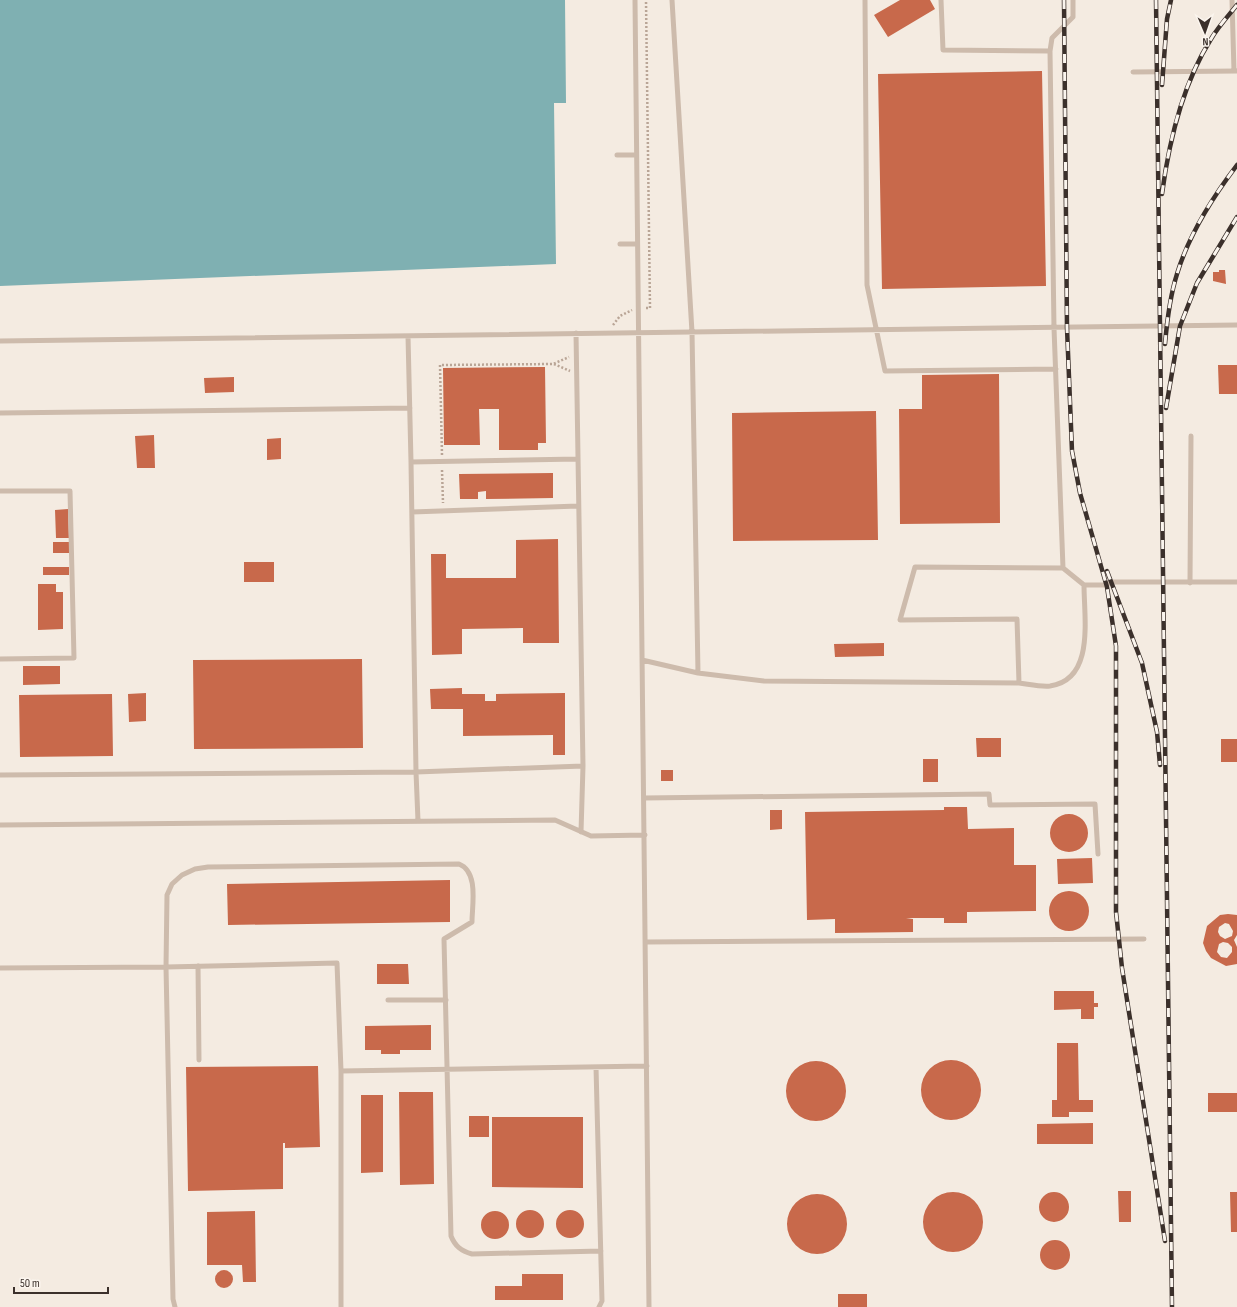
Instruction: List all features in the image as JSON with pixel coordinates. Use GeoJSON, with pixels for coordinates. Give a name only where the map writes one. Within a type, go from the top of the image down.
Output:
{"type":"FeatureCollection","features":[{"type":"Feature","properties":{"kind":"lane"},"geometry":{"type":"LineString","coordinates":[[635,0],[649,1307]]}},
{"type":"Feature","properties":{"kind":"lane"},"geometry":{"type":"LineString","coordinates":[[672,0],[692,332],[698,673]]}},
{"type":"Feature","properties":{"kind":"lane"},"geometry":{"type":"LineString","coordinates":[[865,0],[868,285],[885,371],[1056,369]]}},
{"type":"Feature","properties":{"kind":"lane"},"geometry":{"type":"LineString","coordinates":[[941,0],[943,50],[1050,52]]}},
{"type":"Feature","properties":{"kind":"lane"},"geometry":{"type":"LineString","coordinates":[[1063,568],[1054,328],[1050,52],[1052,38],[1073,17],[1073,0]]}},
{"type":"Feature","properties":{"kind":"lane"},"geometry":{"type":"LineString","coordinates":[[1133,72],[1236,71],[1232,0]]}},
{"type":"Feature","properties":{"kind":"lane"},"geometry":{"type":"LineString","coordinates":[[618,155],[636,155]]}},
{"type":"Feature","properties":{"kind":"lane"},"geometry":{"type":"LineString","coordinates":[[620,244],[637,244]]}},
{"type":"Feature","properties":{"kind":"lane"},"geometry":{"type":"LineString","coordinates":[[0,341],[1237,325]]}},
{"type":"Feature","properties":{"kind":"lane"},"geometry":{"type":"LineString","coordinates":[[576,333],[583,766],[581,832]]}},
{"type":"Feature","properties":{"kind":"lane"},"geometry":{"type":"LineString","coordinates":[[408,336],[418,821]]}},
{"type":"Feature","properties":{"kind":"lane"},"geometry":{"type":"LineString","coordinates":[[0,412],[410,408]]}},
{"type":"Feature","properties":{"kind":"lane"},"geometry":{"type":"LineString","coordinates":[[1190,583],[1191,436]]}},
{"type":"Feature","properties":{"kind":"lane"},"geometry":{"type":"LineString","coordinates":[[411,462],[578,459]]}},
{"type":"Feature","properties":{"kind":"lane"},"geometry":{"type":"LineString","coordinates":[[0,491],[70,491],[74,658],[0,659]]}},
{"type":"Feature","properties":{"kind":"lane"},"geometry":{"type":"LineString","coordinates":[[412,512],[578,506]]}},
{"type":"Feature","properties":{"kind":"lane"},"geometry":{"type":"LineString","coordinates":[[1019,684],[1017,619],[900,620],[915,567],[1063,568],[1084,585],[1106,584],[1112,582],[1237,582]]}},
{"type":"Feature","properties":{"kind":"lane"},"geometry":{"type":"LineString","coordinates":[[642,660],[698,673],[764,681],[1019,684],[1049,686],[1064,682],[1074,674],[1080,663],[1084,650],[1084,585]]}},
{"type":"Feature","properties":{"kind":"lane"},"geometry":{"type":"LineString","coordinates":[[0,775],[416,772],[583,766]]}},
{"type":"Feature","properties":{"kind":"lane"},"geometry":{"type":"LineString","coordinates":[[644,798],[989,794],[990,805],[1095,804],[1098,854]]}},
{"type":"Feature","properties":{"kind":"lane"},"geometry":{"type":"LineString","coordinates":[[0,825],[555,820],[591,836],[645,835]]}},
{"type":"Feature","properties":{"kind":"lane"},"geometry":{"type":"LineString","coordinates":[[175,1307],[173,1299],[166,967],[167,895],[172,884],[182,875],[195,869],[208,867],[459,864],[469,871],[472,880],[472,922],[444,938],[452,1236],[454,1243],[460,1249],[472,1254],[601,1251]]}},
{"type":"Feature","properties":{"kind":"lane"},"geometry":{"type":"LineString","coordinates":[[646,942],[1144,939]]}},
{"type":"Feature","properties":{"kind":"lane"},"geometry":{"type":"LineString","coordinates":[[0,968],[166,967],[337,963],[341,1071],[341,1307]]}},
{"type":"Feature","properties":{"kind":"lane"},"geometry":{"type":"LineString","coordinates":[[198,966],[200,1060]]}},
{"type":"Feature","properties":{"kind":"lane"},"geometry":{"type":"LineString","coordinates":[[388,1000],[446,1000]]}},
{"type":"Feature","properties":{"kind":"lane"},"geometry":{"type":"LineString","coordinates":[[341,1071],[647,1066]]}},
{"type":"Feature","properties":{"kind":"lane"},"geometry":{"type":"LineString","coordinates":[[596,1067],[602,1301],[599,1307]]}},
{"type":"Feature","properties":{"kind":"path"},"geometry":{"type":"LineString","coordinates":[[612,333],[614,324],[620,316],[628,311],[638,308],[650,308],[646,0]]}},
{"type":"Feature","properties":{"kind":"path"},"geometry":{"type":"LineString","coordinates":[[444,511],[440,365],[554,364],[576,354]]}},
{"type":"Feature","properties":{"kind":"path"},"geometry":{"type":"LineString","coordinates":[[554,364],[576,374]]}},
{"type":"Feature","properties":{"kind":"water"},"geometry":{"type":"Polygon","coordinates":[[[0,0],[565,0],[566,103],[554,103],[556,264],[0,286],[0,0]]]}},
{"type":"Feature","properties":{"kind":"building"},"geometry":{"type":"Polygon","coordinates":[[[900,0],[930,0],[935,9],[888,37],[874,15],[900,0]]]}},
{"type":"Feature","properties":{"kind":"building"},"geometry":{"type":"Polygon","coordinates":[[[1042,71],[1046,286],[882,289],[878,74],[1042,71]]]}},
{"type":"Feature","properties":{"kind":"building"},"geometry":{"type":"Polygon","coordinates":[[[1219,270],[1225,270],[1226,284],[1213,281],[1213,272],[1219,272],[1219,270]]]}},
{"type":"Feature","properties":{"kind":"building"},"geometry":{"type":"Polygon","coordinates":[[[1218,365],[1237,365],[1237,394],[1219,394],[1218,365]]]}},
{"type":"Feature","properties":{"kind":"building"},"geometry":{"type":"Polygon","coordinates":[[[545,367],[546,443],[538,443],[538,450],[499,450],[499,409],[479,409],[480,445],[444,445],[443,368],[545,367]]]}},
{"type":"Feature","properties":{"kind":"building"},"geometry":{"type":"Polygon","coordinates":[[[999,374],[1000,523],[900,524],[899,409],[922,409],[922,375],[999,374]]]}},
{"type":"Feature","properties":{"kind":"building"},"geometry":{"type":"Polygon","coordinates":[[[234,377],[234,392],[205,393],[204,378],[234,377]]]}},
{"type":"Feature","properties":{"kind":"building"},"geometry":{"type":"Polygon","coordinates":[[[876,411],[878,540],[733,541],[732,413],[876,411]]]}},
{"type":"Feature","properties":{"kind":"building"},"geometry":{"type":"Polygon","coordinates":[[[154,435],[155,468],[137,468],[135,436],[154,435]]]}},
{"type":"Feature","properties":{"kind":"building"},"geometry":{"type":"Polygon","coordinates":[[[281,438],[281,459],[267,460],[267,439],[281,438]]]}},
{"type":"Feature","properties":{"kind":"building"},"geometry":{"type":"Polygon","coordinates":[[[553,473],[553,498],[486,499],[486,491],[478,492],[478,499],[460,499],[459,474],[553,473]]]}},
{"type":"Feature","properties":{"kind":"building"},"geometry":{"type":"Polygon","coordinates":[[[68,509],[69,538],[56,538],[55,510],[68,509]]]}},
{"type":"Feature","properties":{"kind":"building"},"geometry":{"type":"Polygon","coordinates":[[[558,539],[559,643],[523,643],[523,628],[462,629],[462,654],[432,655],[431,554],[446,554],[446,578],[516,578],[516,540],[558,539]]]}},
{"type":"Feature","properties":{"kind":"building"},"geometry":{"type":"Polygon","coordinates":[[[53,542],[69,542],[69,553],[53,553],[53,542]]]}},
{"type":"Feature","properties":{"kind":"building"},"geometry":{"type":"Polygon","coordinates":[[[244,562],[274,562],[274,582],[244,582],[244,562]]]}},
{"type":"Feature","properties":{"kind":"building"},"geometry":{"type":"Polygon","coordinates":[[[43,567],[69,567],[69,575],[43,575],[43,567]]]}},
{"type":"Feature","properties":{"kind":"building"},"geometry":{"type":"Polygon","coordinates":[[[38,584],[56,584],[56,592],[63,592],[63,629],[38,630],[38,584]]]}},
{"type":"Feature","properties":{"kind":"building"},"geometry":{"type":"Polygon","coordinates":[[[884,643],[884,656],[835,657],[834,644],[884,643]]]}},
{"type":"Feature","properties":{"kind":"building"},"geometry":{"type":"Polygon","coordinates":[[[362,659],[363,748],[194,749],[193,660],[362,659]]]}},
{"type":"Feature","properties":{"kind":"building"},"geometry":{"type":"Polygon","coordinates":[[[23,666],[60,666],[60,684],[23,685],[23,666]]]}},
{"type":"Feature","properties":{"kind":"building"},"geometry":{"type":"Polygon","coordinates":[[[462,688],[462,694],[485,694],[485,701],[496,701],[496,694],[565,693],[565,755],[553,755],[553,735],[463,736],[463,709],[431,709],[430,689],[462,688]]]}},
{"type":"Feature","properties":{"kind":"building"},"geometry":{"type":"Polygon","coordinates":[[[146,693],[146,721],[129,722],[128,694],[146,693]]]}},
{"type":"Feature","properties":{"kind":"building"},"geometry":{"type":"Polygon","coordinates":[[[112,694],[113,756],[20,757],[19,695],[112,694]]]}},
{"type":"Feature","properties":{"kind":"building"},"geometry":{"type":"Polygon","coordinates":[[[976,738],[1001,738],[1001,757],[977,757],[976,738]]]}},
{"type":"Feature","properties":{"kind":"building"},"geometry":{"type":"Polygon","coordinates":[[[1221,739],[1237,739],[1237,762],[1221,762],[1221,739]]]}},
{"type":"Feature","properties":{"kind":"building"},"geometry":{"type":"Polygon","coordinates":[[[923,759],[938,759],[938,782],[923,782],[923,759]]]}},
{"type":"Feature","properties":{"kind":"building"},"geometry":{"type":"Polygon","coordinates":[[[661,770],[673,770],[673,781],[661,781],[661,770]]]}},
{"type":"Feature","properties":{"kind":"building"},"geometry":{"type":"Polygon","coordinates":[[[944,807],[967,807],[968,829],[1014,828],[1014,865],[1036,865],[1036,911],[967,912],[967,923],[944,923],[944,918],[906,918],[913,919],[913,932],[835,933],[835,919],[807,920],[805,812],[944,810],[944,807]]]}},
{"type":"Feature","properties":{"kind":"building"},"geometry":{"type":"Polygon","coordinates":[[[770,810],[782,810],[782,829],[770,830],[770,810]]]}},
{"type":"Feature","properties":{"kind":"building"},"geometry":{"type":"Polygon","coordinates":[[[1065,814],[1073,814],[1080,817],[1085,822],[1088,833],[1085,844],[1080,849],[1073,852],[1065,852],[1058,849],[1053,844],[1050,837],[1050,829],[1053,822],[1058,817],[1065,814]]]}},
{"type":"Feature","properties":{"kind":"building"},"geometry":{"type":"Polygon","coordinates":[[[1092,858],[1093,883],[1058,884],[1057,859],[1092,858]]]}},
{"type":"Feature","properties":{"kind":"building"},"geometry":{"type":"Polygon","coordinates":[[[450,880],[450,922],[228,925],[227,884],[450,880]]]}},
{"type":"Feature","properties":{"kind":"building"},"geometry":{"type":"Polygon","coordinates":[[[1069,891],[1077,893],[1083,897],[1087,903],[1089,911],[1087,919],[1083,925],[1077,929],[1069,931],[1061,929],[1055,925],[1051,919],[1049,911],[1051,903],[1055,897],[1061,893],[1069,891]]]}},
{"type":"Feature","properties":{"kind":"building"},"geometry":{"type":"Polygon","coordinates":[[[1220,915],[1237,915],[1237,935],[1234,940],[1237,947],[1237,964],[1226,966],[1211,958],[1203,943],[1207,926],[1220,915]],[[1225,923],[1219,927],[1218,932],[1220,936],[1225,939],[1232,936],[1233,931],[1229,924],[1225,923]],[[1223,942],[1219,944],[1217,952],[1221,957],[1227,958],[1232,952],[1232,947],[1228,943],[1223,942]]]}},
{"type":"Feature","properties":{"kind":"building"},"geometry":{"type":"Polygon","coordinates":[[[377,964],[408,964],[409,984],[377,984],[377,964]]]}},
{"type":"Feature","properties":{"kind":"building"},"geometry":{"type":"Polygon","coordinates":[[[1054,991],[1094,991],[1094,1003],[1098,1003],[1098,1007],[1094,1007],[1094,1019],[1081,1019],[1081,1009],[1054,1010],[1054,991]]]}},
{"type":"Feature","properties":{"kind":"building"},"geometry":{"type":"Polygon","coordinates":[[[431,1025],[431,1050],[400,1050],[400,1054],[381,1054],[381,1050],[365,1050],[365,1026],[431,1025]]]}},
{"type":"Feature","properties":{"kind":"building"},"geometry":{"type":"Polygon","coordinates":[[[1057,1043],[1078,1043],[1079,1100],[1093,1100],[1093,1112],[1069,1112],[1069,1117],[1052,1117],[1052,1100],[1057,1100],[1057,1043]]]}},
{"type":"Feature","properties":{"kind":"building"},"geometry":{"type":"Polygon","coordinates":[[[945,1060],[957,1060],[968,1065],[976,1073],[981,1084],[979,1102],[968,1115],[957,1120],[945,1120],[934,1115],[926,1107],[921,1096],[921,1084],[926,1073],[934,1065],[945,1060]]]}},
{"type":"Feature","properties":{"kind":"building"},"geometry":{"type":"Polygon","coordinates":[[[810,1061],[822,1061],[833,1066],[841,1074],[846,1085],[844,1103],[833,1116],[822,1121],[810,1121],[799,1116],[791,1108],[786,1097],[786,1085],[791,1074],[799,1066],[810,1061]]]}},
{"type":"Feature","properties":{"kind":"building"},"geometry":{"type":"Polygon","coordinates":[[[318,1066],[320,1147],[285,1148],[285,1143],[283,1143],[283,1189],[188,1191],[186,1067],[318,1066]]]}},
{"type":"Feature","properties":{"kind":"building"},"geometry":{"type":"Polygon","coordinates":[[[399,1092],[433,1092],[434,1184],[400,1185],[399,1092]]]}},
{"type":"Feature","properties":{"kind":"building"},"geometry":{"type":"Polygon","coordinates":[[[1208,1093],[1237,1093],[1237,1112],[1208,1112],[1208,1093]]]}},
{"type":"Feature","properties":{"kind":"building"},"geometry":{"type":"Polygon","coordinates":[[[361,1095],[383,1095],[383,1172],[361,1173],[361,1095]]]}},
{"type":"Feature","properties":{"kind":"building"},"geometry":{"type":"Polygon","coordinates":[[[469,1116],[489,1116],[489,1137],[469,1137],[469,1116]]]}},
{"type":"Feature","properties":{"kind":"building"},"geometry":{"type":"Polygon","coordinates":[[[492,1117],[583,1117],[583,1188],[492,1187],[492,1117]]]}},
{"type":"Feature","properties":{"kind":"building"},"geometry":{"type":"Polygon","coordinates":[[[1093,1123],[1093,1144],[1037,1144],[1037,1124],[1093,1123]]]}},
{"type":"Feature","properties":{"kind":"building"},"geometry":{"type":"Polygon","coordinates":[[[1118,1191],[1131,1191],[1131,1222],[1119,1222],[1118,1191]]]}},
{"type":"Feature","properties":{"kind":"building"},"geometry":{"type":"Polygon","coordinates":[[[947,1192],[959,1192],[970,1197],[978,1205],[983,1216],[981,1234],[970,1247],[959,1252],[947,1252],[936,1247],[928,1239],[923,1228],[923,1216],[928,1205],[936,1197],[947,1192]]]}},
{"type":"Feature","properties":{"kind":"building"},"geometry":{"type":"Polygon","coordinates":[[[1054,1192],[1065,1196],[1069,1207],[1065,1218],[1054,1222],[1043,1218],[1039,1207],[1043,1196],[1054,1192]]]}},
{"type":"Feature","properties":{"kind":"building"},"geometry":{"type":"Polygon","coordinates":[[[1230,1192],[1237,1192],[1237,1232],[1231,1232],[1230,1192]]]}},
{"type":"Feature","properties":{"kind":"building"},"geometry":{"type":"Polygon","coordinates":[[[811,1194],[823,1194],[834,1199],[842,1207],[847,1218],[845,1236],[834,1249],[823,1254],[811,1254],[800,1249],[792,1241],[787,1230],[787,1218],[792,1207],[800,1199],[811,1194]]]}},
{"type":"Feature","properties":{"kind":"building"},"geometry":{"type":"Polygon","coordinates":[[[530,1210],[540,1214],[544,1224],[540,1234],[530,1238],[520,1234],[516,1224],[520,1214],[530,1210]]]}},
{"type":"Feature","properties":{"kind":"building"},"geometry":{"type":"Polygon","coordinates":[[[570,1210],[576,1211],[580,1214],[583,1218],[583,1230],[580,1234],[576,1237],[570,1238],[564,1237],[560,1234],[557,1230],[556,1224],[557,1218],[560,1214],[564,1211],[570,1210]]]}},
{"type":"Feature","properties":{"kind":"building"},"geometry":{"type":"Polygon","coordinates":[[[255,1211],[256,1282],[243,1282],[242,1265],[207,1265],[207,1212],[255,1211]]]}},
{"type":"Feature","properties":{"kind":"building"},"geometry":{"type":"Polygon","coordinates":[[[495,1211],[505,1215],[509,1225],[505,1235],[495,1239],[485,1235],[481,1225],[485,1215],[495,1211]]]}},
{"type":"Feature","properties":{"kind":"building"},"geometry":{"type":"Polygon","coordinates":[[[1055,1240],[1066,1244],[1070,1255],[1066,1266],[1055,1270],[1044,1266],[1040,1255],[1044,1244],[1055,1240]]]}},
{"type":"Feature","properties":{"kind":"building"},"geometry":{"type":"Polygon","coordinates":[[[224,1270],[230,1273],[233,1279],[230,1285],[224,1288],[218,1285],[215,1279],[218,1273],[224,1270]]]}},
{"type":"Feature","properties":{"kind":"building"},"geometry":{"type":"Polygon","coordinates":[[[522,1274],[563,1274],[563,1300],[495,1300],[495,1286],[522,1286],[522,1274]]]}},
{"type":"Feature","properties":{"kind":"building"},"geometry":{"type":"Polygon","coordinates":[[[838,1294],[867,1294],[867,1307],[838,1307],[838,1294]]]}},
{"type":"Feature","properties":{"kind":"railway"},"geometry":{"type":"LineString","coordinates":[[1064,0],[1067,328],[1072,451],[1080,493],[1107,587],[1116,646],[1116,912],[1122,968],[1165,1241]]}},
{"type":"Feature","properties":{"kind":"railway"},"geometry":{"type":"LineString","coordinates":[[1156,0],[1172,1307]]}},
{"type":"Feature","properties":{"kind":"railway"},"geometry":{"type":"LineString","coordinates":[[1162,85],[1167,19],[1171,0]]}},
{"type":"Feature","properties":{"kind":"railway"},"geometry":{"type":"LineString","coordinates":[[1162,194],[1178,114],[1192,75],[1214,35],[1237,5]]}},
{"type":"Feature","properties":{"kind":"railway"},"geometry":{"type":"LineString","coordinates":[[1165,344],[1171,300],[1182,259],[1202,217],[1237,165]]}},
{"type":"Feature","properties":{"kind":"railway"},"geometry":{"type":"LineString","coordinates":[[1166,408],[1180,326],[1197,283],[1237,217]]}},
{"type":"Feature","properties":{"kind":"railway"},"geometry":{"type":"LineString","coordinates":[[1107,571],[1142,663],[1157,732],[1160,765]]}}]}
